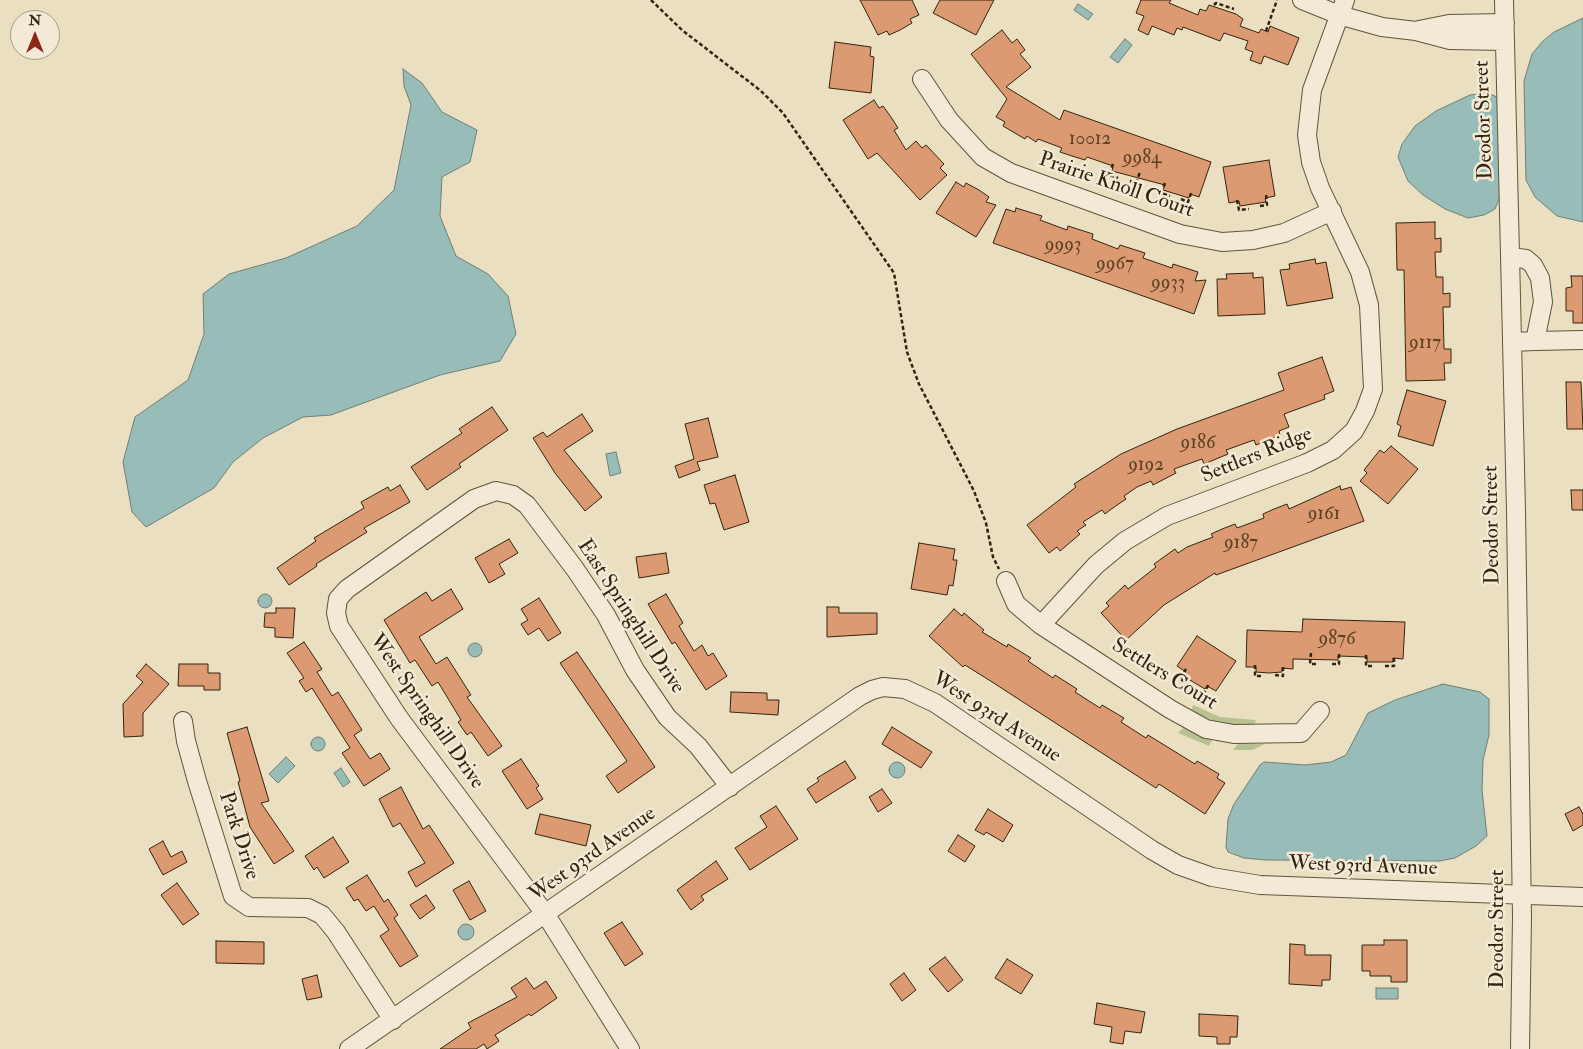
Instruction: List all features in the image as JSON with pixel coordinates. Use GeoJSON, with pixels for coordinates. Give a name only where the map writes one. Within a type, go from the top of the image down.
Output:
{"type":"FeatureCollection","features":[{"type":"Feature","properties":{"kind":"street"},"geometry":{"type":"LineString","coordinates":[[1302,0],[1342,7],[1382,27],[1416,31],[1450,40],[1505,41]]}},
{"type":"Feature","properties":{"kind":"street","name":"Deodor Street"},"geometry":{"type":"LineString","coordinates":[[1504,0],[1511,257],[1521,896],[1520,1049]]}},
{"type":"Feature","properties":{"kind":"street","name":"Settlers Ridge"},"geometry":{"type":"LineString","coordinates":[[1041,625],[1096,565],[1125,541],[1167,516],[1334,450],[1354,431],[1365,411],[1373,389],[1369,305],[1360,272],[1320,188],[1311,162],[1307,124],[1312,90],[1342,7]]}},
{"type":"Feature","properties":{"kind":"street"},"geometry":{"type":"LineString","coordinates":[[1416,31],[1449,24],[1505,23]]}},
{"type":"Feature","properties":{"kind":"street","name":"Prairie Knoll Court"},"geometry":{"type":"LineString","coordinates":[[922,79],[949,120],[983,157],[1011,173],[1180,234],[1222,242],[1253,240],[1284,233],[1332,211]]}},
{"type":"Feature","properties":{"kind":"street"},"geometry":{"type":"LineString","coordinates":[[1511,257],[1526,259],[1533,265],[1540,278],[1542,302],[1535,341]]}},
{"type":"Feature","properties":{"kind":"street"},"geometry":{"type":"LineString","coordinates":[[1512,342],[1583,340]]}},
{"type":"Feature","properties":{"kind":"street","name":"East Springhill Drive"},"geometry":{"type":"LineString","coordinates":[[409,547],[430,530],[482,495],[501,491],[521,499],[534,514],[606,614],[646,688],[667,717],[698,746],[730,787]]}},
{"type":"Feature","properties":{"kind":"street","name":"West Springhill Drive"},"geometry":{"type":"LineString","coordinates":[[409,547],[342,594],[336,606],[336,619],[399,718],[546,914],[630,1049]]}},
{"type":"Feature","properties":{"kind":"street","name":"Settlers Court"},"geometry":{"type":"LineString","coordinates":[[1006,581],[1016,604],[1041,625],[1170,709],[1206,728],[1234,734],[1301,733],[1320,711]]}},
{"type":"Feature","properties":{"kind":"street","name":"West 93rd Avenue"},"geometry":{"type":"LineString","coordinates":[[350,1049],[860,696],[872,690],[894,687],[915,692],[936,702],[1152,850],[1201,874],[1252,884],[1521,896],[1583,896]]}},
{"type":"Feature","properties":{"kind":"street","name":"Park Drive"},"geometry":{"type":"LineString","coordinates":[[183,721],[186,742],[197,781],[233,896],[249,906],[308,908],[322,915],[336,932],[393,1020]]}},
{"type":"Feature","properties":{"kind":"path"},"geometry":{"type":"LineString","coordinates":[[651,0],[682,30],[761,91],[783,113],[894,273],[898,284],[907,352],[919,384],[974,491],[986,523],[993,557],[1006,581]]}},
{"type":"Feature","properties":{"kind":"path"},"geometry":{"type":"LineString","coordinates":[[1266,31],[1277,0]]}},
{"type":"Feature","properties":{"kind":"path"},"geometry":{"type":"LineString","coordinates":[[1214,5],[1216,3],[1234,9]]}},
{"type":"Feature","properties":{"kind":"path"},"geometry":{"type":"LineString","coordinates":[[1113,164],[1110,175],[1118,178]]}},
{"type":"Feature","properties":{"kind":"path"},"geometry":{"type":"LineString","coordinates":[[1130,181],[1136,183],[1140,172]]}},
{"type":"Feature","properties":{"kind":"path"},"geometry":{"type":"LineString","coordinates":[[1165,183],[1161,193],[1170,196]]}},
{"type":"Feature","properties":{"kind":"path"},"geometry":{"type":"LineString","coordinates":[[1181,200],[1188,202],[1192,190]]}},
{"type":"Feature","properties":{"kind":"path"},"geometry":{"type":"LineString","coordinates":[[1260,206],[1267,205],[1266,194]]}},
{"type":"Feature","properties":{"kind":"path"},"geometry":{"type":"LineString","coordinates":[[1238,200],[1239,210],[1249,209]]}},
{"type":"Feature","properties":{"kind":"path"},"geometry":{"type":"LineString","coordinates":[[1311,653],[1310,664],[1318,664]]}},
{"type":"Feature","properties":{"kind":"path"},"geometry":{"type":"LineString","coordinates":[[1332,664],[1338,664],[1339,654]]}},
{"type":"Feature","properties":{"kind":"path"},"geometry":{"type":"LineString","coordinates":[[1366,655],[1366,666],[1373,666]]}},
{"type":"Feature","properties":{"kind":"path"},"geometry":{"type":"LineString","coordinates":[[1385,666],[1394,666],[1394,656]]}},
{"type":"Feature","properties":{"kind":"path"},"geometry":{"type":"LineString","coordinates":[[1255,665],[1255,676],[1262,676]]}},
{"type":"Feature","properties":{"kind":"path"},"geometry":{"type":"LineString","coordinates":[[1275,676],[1283,676],[1283,666]]}},
{"type":"Feature","properties":{"kind":"path"},"geometry":{"type":"LineString","coordinates":[[1186,669],[1180,679],[1186,682]]}},
{"type":"Feature","properties":{"kind":"path"},"geometry":{"type":"LineString","coordinates":[[1197,689],[1204,693],[1209,684]]}},
{"type":"Feature","properties":{"kind":"green space"},"geometry":{"type":"Polygon","coordinates":[[[1193,705],[1220,717],[1256,720],[1254,726],[1214,721],[1191,711],[1193,705]]]}},
{"type":"Feature","properties":{"kind":"green space"},"geometry":{"type":"Polygon","coordinates":[[[1183,728],[1212,740],[1209,746],[1178,733],[1183,728]]]}},
{"type":"Feature","properties":{"kind":"green space"},"geometry":{"type":"Polygon","coordinates":[[[1238,744],[1265,744],[1252,750],[1233,750],[1238,744]]]}},
{"type":"Feature","properties":{"kind":"water"},"geometry":{"type":"Polygon","coordinates":[[[1078,4],[1093,14],[1088,20],[1074,10],[1078,4]]]}},
{"type":"Feature","properties":{"kind":"water"},"geometry":{"type":"Polygon","coordinates":[[[1583,18],[1583,222],[1557,216],[1535,197],[1526,180],[1524,81],[1532,54],[1542,42],[1554,32],[1583,18]]]}},
{"type":"Feature","properties":{"kind":"water"},"geometry":{"type":"Polygon","coordinates":[[[1125,39],[1132,45],[1118,63],[1110,57],[1125,39]]]}},
{"type":"Feature","properties":{"kind":"water"},"geometry":{"type":"Polygon","coordinates":[[[403,69],[422,83],[442,112],[477,130],[470,162],[442,177],[440,216],[456,256],[488,274],[508,296],[516,334],[500,361],[440,375],[331,415],[303,417],[263,438],[233,462],[214,488],[146,527],[132,512],[123,462],[135,417],[188,380],[204,334],[203,294],[229,274],[286,258],[357,226],[394,190],[411,105],[404,86],[403,69]]]}},
{"type":"Feature","properties":{"kind":"water"},"geometry":{"type":"Polygon","coordinates":[[[1485,93],[1495,96],[1499,102],[1501,194],[1495,209],[1484,215],[1468,218],[1445,209],[1423,195],[1408,181],[1398,157],[1402,144],[1415,126],[1436,111],[1470,95],[1485,93]]]}},
{"type":"Feature","properties":{"kind":"water"},"geometry":{"type":"Polygon","coordinates":[[[616,452],[621,473],[610,476],[606,454],[616,452]]]}},
{"type":"Feature","properties":{"kind":"water"},"geometry":{"type":"Polygon","coordinates":[[[262,594],[268,594],[272,601],[268,608],[262,608],[258,604],[258,598],[262,594]]]}},
{"type":"Feature","properties":{"kind":"water"},"geometry":{"type":"Polygon","coordinates":[[[472,643],[478,643],[482,650],[478,657],[472,657],[468,653],[468,647],[472,643]]]}},
{"type":"Feature","properties":{"kind":"water"},"geometry":{"type":"Polygon","coordinates":[[[1443,684],[1480,692],[1489,699],[1489,735],[1483,760],[1482,790],[1487,836],[1476,846],[1455,858],[1440,861],[1266,860],[1244,858],[1228,852],[1226,847],[1228,819],[1234,804],[1260,765],[1264,762],[1305,765],[1331,762],[1346,755],[1368,713],[1395,700],[1443,684]]]}},
{"type":"Feature","properties":{"kind":"water"},"geometry":{"type":"Polygon","coordinates":[[[315,737],[321,737],[325,744],[321,751],[315,751],[311,747],[311,741],[315,737]]]}},
{"type":"Feature","properties":{"kind":"water"},"geometry":{"type":"Polygon","coordinates":[[[286,757],[295,766],[278,783],[269,774],[286,757]]]}},
{"type":"Feature","properties":{"kind":"water"},"geometry":{"type":"Polygon","coordinates":[[[897,762],[903,764],[905,770],[903,776],[897,778],[891,776],[889,770],[891,764],[897,762]]]}},
{"type":"Feature","properties":{"kind":"water"},"geometry":{"type":"Polygon","coordinates":[[[341,768],[350,782],[343,787],[334,773],[341,768]]]}},
{"type":"Feature","properties":{"kind":"water"},"geometry":{"type":"Polygon","coordinates":[[[466,924],[472,926],[474,932],[472,938],[466,940],[460,938],[458,932],[460,926],[466,924]]]}},
{"type":"Feature","properties":{"kind":"water"},"geometry":{"type":"Polygon","coordinates":[[[1376,988],[1398,988],[1398,999],[1376,999],[1376,988]]]}},
{"type":"Feature","properties":{"kind":"building"},"geometry":{"type":"Polygon","coordinates":[[[860,0],[912,0],[919,15],[910,19],[912,23],[900,30],[889,35],[887,31],[878,35],[860,0]]]}},
{"type":"Feature","properties":{"kind":"building"},"geometry":{"type":"Polygon","coordinates":[[[940,0],[994,0],[976,35],[933,13],[940,0]]]}},
{"type":"Feature","properties":{"kind":"building"},"geometry":{"type":"Polygon","coordinates":[[[1141,0],[1171,0],[1169,3],[1198,15],[1200,9],[1206,11],[1209,5],[1236,14],[1243,19],[1240,26],[1259,33],[1261,29],[1268,32],[1270,26],[1299,38],[1288,65],[1264,56],[1261,64],[1250,60],[1253,52],[1245,49],[1248,41],[1224,33],[1220,41],[1183,27],[1182,30],[1177,28],[1174,35],[1152,26],[1148,35],[1138,30],[1144,16],[1136,13],[1141,0]]]}},
{"type":"Feature","properties":{"kind":"building"},"geometry":{"type":"Polygon","coordinates":[[[1002,30],[1012,43],[1017,39],[1025,50],[1020,54],[1031,67],[1006,87],[1060,120],[1064,110],[1211,162],[1199,197],[1190,194],[1189,198],[1163,190],[1165,185],[1112,171],[1113,166],[1087,157],[1085,160],[1060,152],[1062,148],[1038,139],[1036,142],[1027,136],[1025,139],[1003,126],[1005,122],[996,117],[1007,99],[971,54],[1002,30]]]}},
{"type":"Feature","properties":{"kind":"building"},"geometry":{"type":"Polygon","coordinates":[[[835,42],[871,47],[870,56],[874,57],[871,93],[829,88],[835,42]]]}},
{"type":"Feature","properties":{"kind":"building"},"geometry":{"type":"Polygon","coordinates":[[[874,100],[879,108],[883,106],[891,117],[898,128],[894,130],[906,150],[916,141],[922,148],[926,145],[944,164],[940,168],[947,175],[920,200],[877,153],[868,159],[843,120],[874,100]]]}},
{"type":"Feature","properties":{"kind":"building"},"geometry":{"type":"Polygon","coordinates":[[[1269,160],[1275,196],[1265,198],[1266,202],[1240,206],[1239,201],[1229,203],[1223,167],[1269,160]]]}},
{"type":"Feature","properties":{"kind":"building"},"geometry":{"type":"Polygon","coordinates":[[[956,182],[964,187],[966,183],[979,190],[989,197],[986,202],[996,205],[976,237],[936,213],[956,182]]]}},
{"type":"Feature","properties":{"kind":"building"},"geometry":{"type":"Polygon","coordinates":[[[1016,208],[1042,216],[1040,220],[1067,230],[1068,226],[1093,234],[1092,239],[1118,249],[1120,245],[1145,253],[1143,258],[1172,268],[1173,264],[1198,272],[1195,281],[1206,280],[1194,314],[993,243],[1006,209],[1015,212],[1016,208]]]}},
{"type":"Feature","properties":{"kind":"building"},"geometry":{"type":"Polygon","coordinates":[[[1435,222],[1435,239],[1441,238],[1441,252],[1435,252],[1436,277],[1443,277],[1443,294],[1450,293],[1450,307],[1443,307],[1444,349],[1451,349],[1451,363],[1444,363],[1445,380],[1406,381],[1404,270],[1397,270],[1396,223],[1435,222]]]}},
{"type":"Feature","properties":{"kind":"building"},"geometry":{"type":"Polygon","coordinates":[[[1315,259],[1316,264],[1326,262],[1333,298],[1287,306],[1280,270],[1290,269],[1289,264],[1315,259]]]}},
{"type":"Feature","properties":{"kind":"building"},"geometry":{"type":"Polygon","coordinates":[[[1253,273],[1253,278],[1263,277],[1265,314],[1218,316],[1217,279],[1227,279],[1226,274],[1253,273]]]}},
{"type":"Feature","properties":{"kind":"building"},"geometry":{"type":"Polygon","coordinates":[[[1571,276],[1583,276],[1583,323],[1573,323],[1573,311],[1566,311],[1566,288],[1572,287],[1571,276]]]}},
{"type":"Feature","properties":{"kind":"building"},"geometry":{"type":"Polygon","coordinates":[[[1322,357],[1334,391],[1324,395],[1325,399],[1284,414],[1289,427],[1279,431],[1280,435],[1256,445],[1254,440],[1226,450],[1228,454],[1204,464],[1202,459],[1174,469],[1176,473],[1153,485],[1151,481],[1137,487],[1124,496],[1126,499],[1105,514],[1102,510],[1083,522],[1086,525],[1077,531],[1080,534],[1060,551],[1057,547],[1049,553],[1027,525],[1076,487],[1074,484],[1121,454],[1177,429],[1284,390],[1278,373],[1322,357]]]}},
{"type":"Feature","properties":{"kind":"building"},"geometry":{"type":"Polygon","coordinates":[[[1566,382],[1581,382],[1583,429],[1567,429],[1566,382]]]}},
{"type":"Feature","properties":{"kind":"building"},"geometry":{"type":"Polygon","coordinates":[[[1407,390],[1446,401],[1433,446],[1398,436],[1401,426],[1397,424],[1407,390]]]}},
{"type":"Feature","properties":{"kind":"building"},"geometry":{"type":"Polygon","coordinates":[[[492,407],[508,430],[459,464],[461,467],[427,490],[411,467],[462,433],[459,429],[492,407]]]}},
{"type":"Feature","properties":{"kind":"building"},"geometry":{"type":"Polygon","coordinates":[[[582,414],[593,431],[564,450],[602,497],[585,511],[555,473],[533,438],[543,432],[547,437],[582,414]]]}},
{"type":"Feature","properties":{"kind":"building"},"geometry":{"type":"Polygon","coordinates":[[[708,418],[718,457],[697,462],[700,470],[679,478],[675,466],[694,459],[685,424],[708,418]]]}},
{"type":"Feature","properties":{"kind":"building"},"geometry":{"type":"Polygon","coordinates":[[[1391,446],[1418,469],[1388,504],[1360,481],[1367,473],[1364,470],[1380,450],[1384,453],[1391,446]]]}},
{"type":"Feature","properties":{"kind":"building"},"geometry":{"type":"Polygon","coordinates":[[[735,475],[749,522],[724,530],[715,503],[710,504],[704,485],[735,475]]]}},
{"type":"Feature","properties":{"kind":"building"},"geometry":{"type":"Polygon","coordinates":[[[400,485],[410,502],[364,528],[367,532],[316,564],[317,566],[289,585],[277,568],[316,541],[314,538],[364,508],[361,502],[388,487],[390,491],[400,485]]]}},
{"type":"Feature","properties":{"kind":"building"},"geometry":{"type":"Polygon","coordinates":[[[1340,486],[1341,490],[1351,487],[1364,521],[1216,575],[1215,573],[1164,605],[1126,640],[1101,613],[1109,606],[1106,603],[1125,585],[1128,589],[1156,567],[1154,564],[1175,549],[1178,553],[1187,547],[1213,537],[1211,534],[1222,529],[1235,524],[1237,528],[1264,518],[1263,514],[1274,509],[1287,504],[1289,509],[1340,486]]]}},
{"type":"Feature","properties":{"kind":"building"},"geometry":{"type":"Polygon","coordinates":[[[1571,490],[1583,490],[1583,510],[1572,510],[1571,490]]]}},
{"type":"Feature","properties":{"kind":"building"},"geometry":{"type":"Polygon","coordinates":[[[509,539],[518,553],[499,564],[505,574],[489,583],[475,558],[509,539]]]}},
{"type":"Feature","properties":{"kind":"building"},"geometry":{"type":"Polygon","coordinates":[[[919,543],[955,549],[953,560],[957,560],[953,586],[949,585],[947,595],[911,589],[919,543]]]}},
{"type":"Feature","properties":{"kind":"building"},"geometry":{"type":"Polygon","coordinates":[[[666,553],[669,573],[639,578],[636,557],[666,553]]]}},
{"type":"Feature","properties":{"kind":"building"},"geometry":{"type":"Polygon","coordinates":[[[451,589],[463,609],[419,637],[436,664],[447,657],[471,695],[467,697],[502,746],[488,756],[471,732],[467,735],[458,722],[461,720],[438,682],[432,686],[415,660],[410,663],[384,620],[426,592],[432,601],[451,589]]]}},
{"type":"Feature","properties":{"kind":"building"},"geometry":{"type":"Polygon","coordinates":[[[666,594],[683,623],[679,626],[694,651],[702,645],[708,656],[713,653],[727,676],[706,690],[675,642],[672,644],[648,604],[666,594]]]}},
{"type":"Feature","properties":{"kind":"building"},"geometry":{"type":"Polygon","coordinates":[[[539,598],[561,633],[548,641],[539,628],[528,635],[521,624],[528,620],[521,609],[539,598]]]}},
{"type":"Feature","properties":{"kind":"building"},"geometry":{"type":"Polygon","coordinates":[[[827,607],[839,607],[839,613],[877,613],[877,634],[827,637],[827,607]]]}},
{"type":"Feature","properties":{"kind":"building"},"geometry":{"type":"Polygon","coordinates":[[[276,608],[295,608],[293,638],[275,637],[275,628],[264,627],[265,613],[276,613],[276,608]]]}},
{"type":"Feature","properties":{"kind":"building"},"geometry":{"type":"Polygon","coordinates":[[[954,609],[962,616],[964,613],[984,630],[982,632],[1007,647],[1008,644],[1031,658],[1028,661],[1053,678],[1055,675],[1077,689],[1075,692],[1100,708],[1102,705],[1124,718],[1121,722],[1146,738],[1148,735],[1195,764],[1197,761],[1219,774],[1217,778],[1225,783],[1205,814],[1159,784],[1156,788],[989,680],[965,665],[963,667],[929,636],[954,609]]]}},
{"type":"Feature","properties":{"kind":"building"},"geometry":{"type":"Polygon","coordinates":[[[1303,619],[1405,622],[1403,659],[1393,658],[1393,662],[1367,662],[1367,657],[1338,656],[1338,660],[1293,659],[1293,669],[1282,668],[1282,672],[1269,673],[1256,672],[1256,667],[1246,667],[1247,630],[1302,632],[1303,619]]]}},
{"type":"Feature","properties":{"kind":"building"},"geometry":{"type":"Polygon","coordinates":[[[1197,636],[1236,661],[1216,691],[1207,686],[1205,689],[1183,676],[1186,672],[1177,666],[1197,636]]]}},
{"type":"Feature","properties":{"kind":"building"},"geometry":{"type":"Polygon","coordinates":[[[304,642],[322,669],[317,672],[332,696],[338,692],[362,730],[354,735],[370,759],[380,753],[390,769],[364,786],[342,753],[350,748],[312,688],[306,692],[299,681],[304,678],[287,653],[304,642]]]}},
{"type":"Feature","properties":{"kind":"building"},"geometry":{"type":"Polygon","coordinates":[[[577,652],[655,767],[618,793],[606,776],[627,761],[560,663],[577,652]]]}},
{"type":"Feature","properties":{"kind":"building"},"geometry":{"type":"Polygon","coordinates":[[[146,664],[169,684],[143,713],[143,736],[124,737],[123,704],[143,682],[136,676],[146,664]]]}},
{"type":"Feature","properties":{"kind":"building"},"geometry":{"type":"Polygon","coordinates":[[[179,664],[208,664],[208,673],[220,673],[220,690],[204,690],[204,686],[178,686],[179,664]]]}},
{"type":"Feature","properties":{"kind":"building"},"geometry":{"type":"Polygon","coordinates":[[[731,692],[767,693],[767,700],[779,700],[778,715],[730,712],[731,692]]]}},
{"type":"Feature","properties":{"kind":"building"},"geometry":{"type":"Polygon","coordinates":[[[247,727],[269,801],[261,803],[294,851],[274,864],[250,827],[227,733],[247,727]]]}},
{"type":"Feature","properties":{"kind":"building"},"geometry":{"type":"Polygon","coordinates":[[[892,727],[932,752],[921,768],[882,744],[892,727]]]}},
{"type":"Feature","properties":{"kind":"building"},"geometry":{"type":"Polygon","coordinates":[[[521,759],[539,786],[536,788],[543,799],[527,809],[502,771],[521,759]]]}},
{"type":"Feature","properties":{"kind":"building"},"geometry":{"type":"Polygon","coordinates":[[[845,761],[856,778],[816,803],[807,789],[819,781],[817,778],[845,761]]]}},
{"type":"Feature","properties":{"kind":"building"},"geometry":{"type":"Polygon","coordinates":[[[401,787],[423,829],[429,825],[454,863],[416,887],[408,872],[425,863],[400,823],[393,827],[379,799],[401,787]]]}},
{"type":"Feature","properties":{"kind":"building"},"geometry":{"type":"Polygon","coordinates":[[[882,789],[892,803],[878,812],[869,797],[882,789]]]}},
{"type":"Feature","properties":{"kind":"building"},"geometry":{"type":"Polygon","coordinates":[[[776,806],[798,839],[750,870],[735,848],[767,827],[760,816],[776,806]]]}},
{"type":"Feature","properties":{"kind":"building"},"geometry":{"type":"Polygon","coordinates":[[[1579,807],[1583,814],[1583,825],[1573,831],[1565,814],[1579,807]]]}},
{"type":"Feature","properties":{"kind":"building"},"geometry":{"type":"Polygon","coordinates":[[[988,809],[1013,825],[1003,842],[986,832],[984,835],[975,830],[988,809]]]}},
{"type":"Feature","properties":{"kind":"building"},"geometry":{"type":"Polygon","coordinates":[[[540,814],[591,825],[586,846],[535,834],[540,814]]]}},
{"type":"Feature","properties":{"kind":"building"},"geometry":{"type":"Polygon","coordinates":[[[958,835],[975,846],[965,862],[948,851],[958,835]]]}},
{"type":"Feature","properties":{"kind":"building"},"geometry":{"type":"Polygon","coordinates":[[[333,837],[349,862],[324,878],[317,867],[314,870],[305,856],[333,837]]]}},
{"type":"Feature","properties":{"kind":"building"},"geometry":{"type":"Polygon","coordinates":[[[163,841],[171,857],[182,851],[187,862],[163,875],[149,849],[163,841]]]}},
{"type":"Feature","properties":{"kind":"building"},"geometry":{"type":"Polygon","coordinates":[[[716,861],[728,879],[701,896],[704,900],[691,910],[677,890],[716,861]]]}},
{"type":"Feature","properties":{"kind":"building"},"geometry":{"type":"Polygon","coordinates":[[[367,875],[384,902],[388,899],[398,915],[394,918],[418,956],[400,967],[380,936],[389,930],[374,906],[366,911],[358,899],[354,901],[346,888],[367,875]]]}},
{"type":"Feature","properties":{"kind":"building"},"geometry":{"type":"Polygon","coordinates":[[[469,881],[486,911],[470,920],[453,890],[469,881]]]}},
{"type":"Feature","properties":{"kind":"building"},"geometry":{"type":"Polygon","coordinates":[[[177,883],[199,914],[183,925],[161,895],[177,883]]]}},
{"type":"Feature","properties":{"kind":"building"},"geometry":{"type":"Polygon","coordinates":[[[426,895],[435,908],[420,919],[410,905],[426,895]]]}},
{"type":"Feature","properties":{"kind":"building"},"geometry":{"type":"Polygon","coordinates":[[[622,922],[643,954],[625,966],[604,933],[622,922]]]}},
{"type":"Feature","properties":{"kind":"building"},"geometry":{"type":"Polygon","coordinates":[[[1384,940],[1407,940],[1407,982],[1391,982],[1391,976],[1370,976],[1370,971],[1362,971],[1362,945],[1384,945],[1384,940]]]}},
{"type":"Feature","properties":{"kind":"building"},"geometry":{"type":"Polygon","coordinates":[[[216,941],[264,942],[264,964],[216,963],[216,941]]]}},
{"type":"Feature","properties":{"kind":"building"},"geometry":{"type":"Polygon","coordinates":[[[1290,944],[1305,945],[1305,955],[1331,955],[1330,980],[1322,980],[1322,986],[1289,984],[1290,944]]]}},
{"type":"Feature","properties":{"kind":"building"},"geometry":{"type":"Polygon","coordinates":[[[945,957],[963,980],[948,992],[929,969],[945,957]]]}},
{"type":"Feature","properties":{"kind":"building"},"geometry":{"type":"Polygon","coordinates":[[[1007,959],[1033,975],[1021,994],[995,978],[1007,959]]]}},
{"type":"Feature","properties":{"kind":"building"},"geometry":{"type":"Polygon","coordinates":[[[904,973],[916,990],[902,1001],[890,984],[904,973]]]}},
{"type":"Feature","properties":{"kind":"building"},"geometry":{"type":"Polygon","coordinates":[[[317,975],[322,997],[307,1000],[302,979],[317,975]]]}},
{"type":"Feature","properties":{"kind":"building"},"geometry":{"type":"Polygon","coordinates":[[[526,978],[534,989],[546,981],[557,998],[531,1016],[529,1014],[495,1035],[499,1041],[487,1049],[484,1044],[476,1049],[440,1049],[471,1028],[468,1023],[517,997],[511,988],[526,978]]]}},
{"type":"Feature","properties":{"kind":"building"},"geometry":{"type":"Polygon","coordinates":[[[1097,1003],[1145,1012],[1141,1033],[1125,1031],[1123,1044],[1110,1042],[1112,1027],[1094,1024],[1097,1003]]]}},
{"type":"Feature","properties":{"kind":"building"},"geometry":{"type":"Polygon","coordinates":[[[1199,1014],[1238,1016],[1237,1037],[1230,1037],[1230,1044],[1217,1044],[1217,1037],[1199,1036],[1199,1014]]]}}]}
